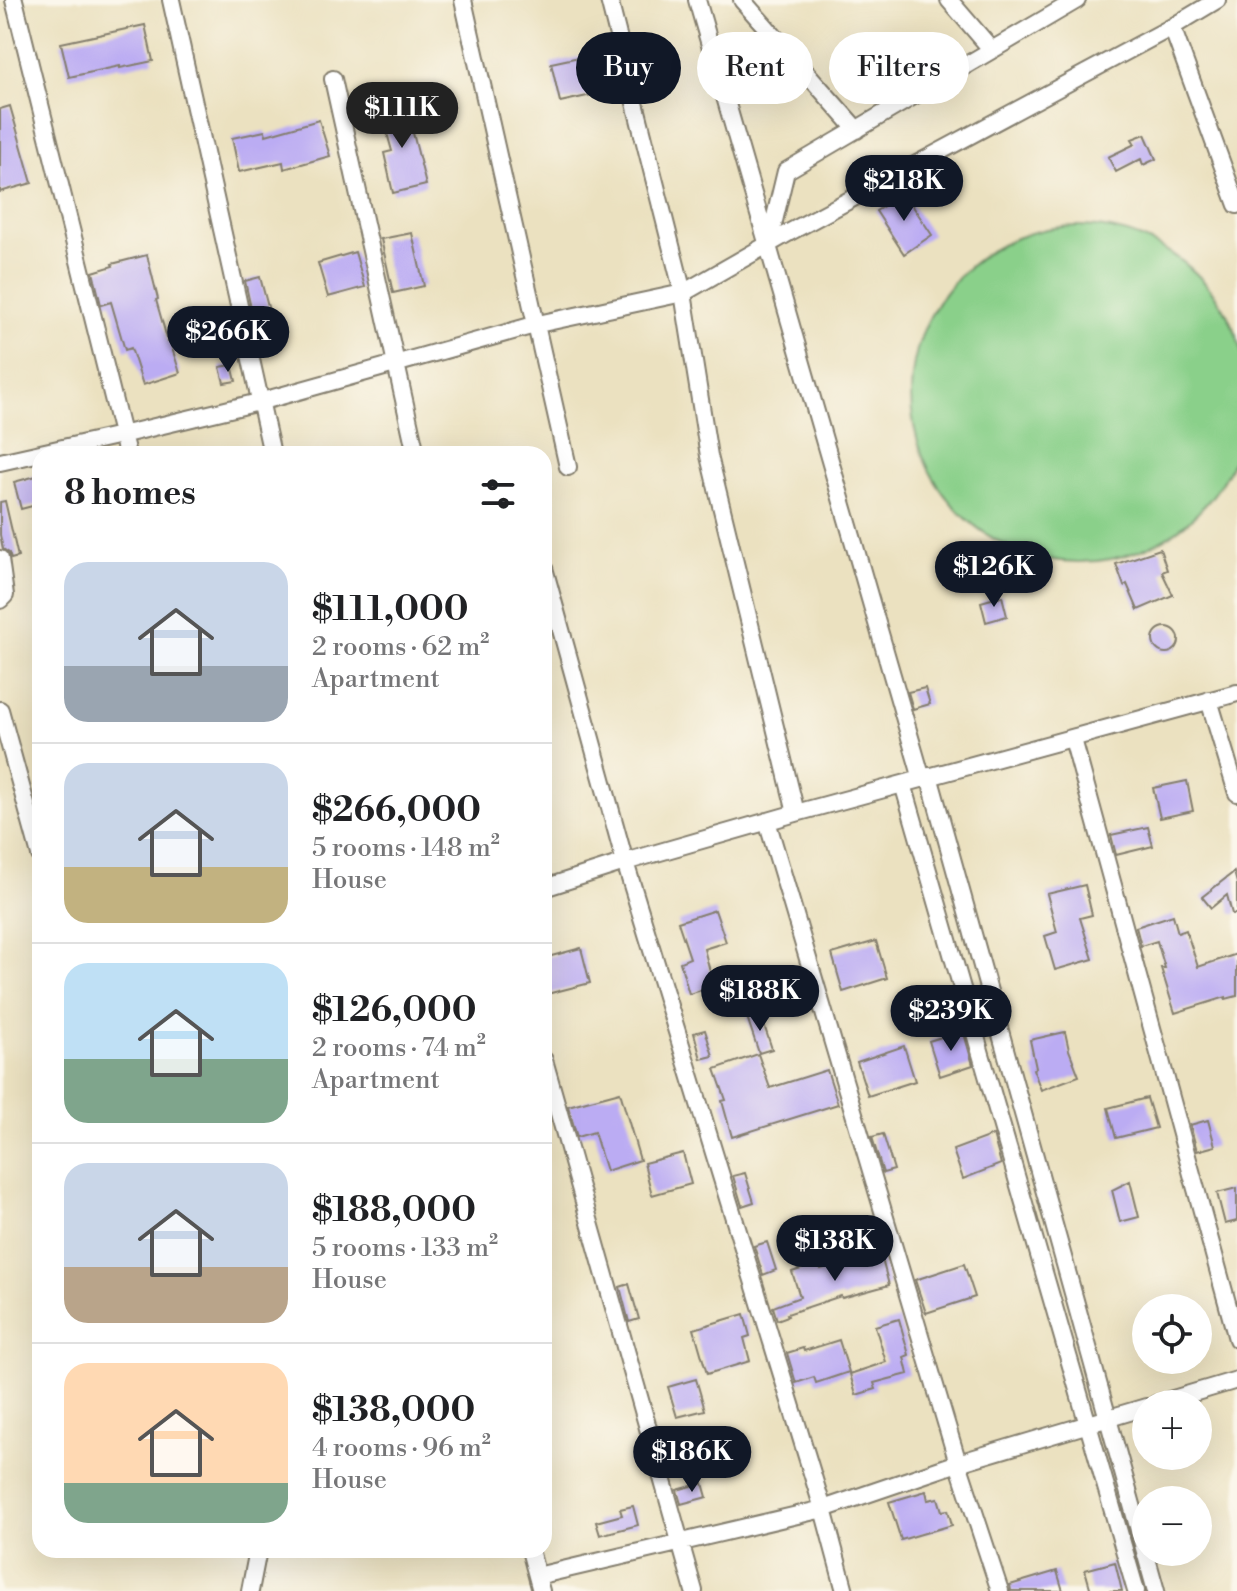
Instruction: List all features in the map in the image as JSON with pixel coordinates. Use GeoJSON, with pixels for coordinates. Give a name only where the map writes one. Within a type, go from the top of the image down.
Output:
{"type":"FeatureCollection","features":[{"type":"Feature","properties":{"kind":"street"},"geometry":{"type":"LineString","coordinates":[[14,0],[124,446]]}},
{"type":"Feature","properties":{"kind":"street"},"geometry":{"type":"LineString","coordinates":[[171,0],[270,446]]}},
{"type":"Feature","properties":{"kind":"street"},"geometry":{"type":"LineString","coordinates":[[463,0],[568,467]]}},
{"type":"Feature","properties":{"kind":"street"},"geometry":{"type":"LineString","coordinates":[[609,0],[683,293],[709,456],[796,813]]}},
{"type":"Feature","properties":{"kind":"street"},"geometry":{"type":"LineString","coordinates":[[697,0],[925,778],[1156,1591]]}},
{"type":"Feature","properties":{"kind":"street"},"geometry":{"type":"LineString","coordinates":[[742,0],[857,130]]}},
{"type":"Feature","properties":{"kind":"street"},"geometry":{"type":"LineString","coordinates":[[949,0],[992,50]]}},
{"type":"Feature","properties":{"kind":"street"},"geometry":{"type":"LineString","coordinates":[[768,245],[786,171],[1077,0]]}},
{"type":"Feature","properties":{"kind":"street"},"geometry":{"type":"LineString","coordinates":[[72,446],[259,402],[538,324],[683,293],[1217,0]]}},
{"type":"Feature","properties":{"kind":"street"},"geometry":{"type":"LineString","coordinates":[[1172,27],[1237,205]]}},
{"type":"Feature","properties":{"kind":"street"},"geometry":{"type":"LineString","coordinates":[[333,79],[414,446]]}},
{"type":"Feature","properties":{"kind":"street"},"geometry":{"type":"LineString","coordinates":[[0,462],[32,455]]}},
{"type":"Feature","properties":{"kind":"street"},"geometry":{"type":"LineString","coordinates":[[0,559],[5,595],[0,600]]}},
{"type":"Feature","properties":{"kind":"street"},"geometry":{"type":"LineString","coordinates":[[552,597],[625,862],[823,1509],[845,1591]]}},
{"type":"Feature","properties":{"kind":"street"},"geometry":{"type":"LineString","coordinates":[[552,885],[767,821],[1237,693]]}},
{"type":"Feature","properties":{"kind":"street"},"geometry":{"type":"LineString","coordinates":[[1209,700],[1237,793]]}},
{"type":"Feature","properties":{"kind":"street"},"geometry":{"type":"LineString","coordinates":[[0,710],[32,826]]}},
{"type":"Feature","properties":{"kind":"street"},"geometry":{"type":"LineString","coordinates":[[1073,739],[1237,1339]]}},
{"type":"Feature","properties":{"kind":"street"},"geometry":{"type":"LineString","coordinates":[[903,784],[1136,1591]]}},
{"type":"Feature","properties":{"kind":"street"},"geometry":{"type":"LineString","coordinates":[[767,821],[958,1463],[1000,1591]]}},
{"type":"Feature","properties":{"kind":"street"},"geometry":{"type":"LineString","coordinates":[[552,1088],[694,1591]]}},
{"type":"Feature","properties":{"kind":"street"},"geometry":{"type":"LineString","coordinates":[[1203,1390],[1237,1380]]}},
{"type":"Feature","properties":{"kind":"street"},"geometry":{"type":"LineString","coordinates":[[532,1558],[539,1583],[681,1543],[823,1509],[958,1463],[1132,1411]]}},
{"type":"Feature","properties":{"kind":"street"},"geometry":{"type":"LineString","coordinates":[[250,1591],[256,1558]]}},
{"type":"Feature","properties":{"kind":"green space"},"geometry":{"type":"Polygon","coordinates":[[[1063,227],[1095,227],[1128,233],[1158,246],[1186,264],[1209,287],[1238,340],[1238,448],[1227,473],[1209,501],[1186,524],[1158,542],[1128,555],[1095,561],[1063,561],[1030,555],[1000,542],[972,524],[949,501],[931,473],[918,443],[912,410],[912,378],[918,345],[931,315],[949,287],[972,264],[1000,246],[1030,233],[1063,227]]]}},
{"type":"Feature","properties":{"kind":"building"},"geometry":{"type":"Polygon","coordinates":[[[145,25],[153,61],[69,77],[61,43],[145,25]]]}},
{"type":"Feature","properties":{"kind":"building"},"geometry":{"type":"Polygon","coordinates":[[[576,58],[576,98],[560,102],[551,63],[576,58]]]}},
{"type":"Feature","properties":{"kind":"building"},"geometry":{"type":"Polygon","coordinates":[[[405,101],[426,185],[393,193],[384,153],[392,151],[380,108],[405,101]]]}},
{"type":"Feature","properties":{"kind":"building"},"geometry":{"type":"Polygon","coordinates":[[[10,106],[32,183],[0,192],[0,109],[10,106]]]}},
{"type":"Feature","properties":{"kind":"building"},"geometry":{"type":"Polygon","coordinates":[[[319,120],[330,156],[284,169],[283,162],[239,172],[232,138],[265,131],[266,135],[319,120]]]}},
{"type":"Feature","properties":{"kind":"building"},"geometry":{"type":"Polygon","coordinates":[[[1145,134],[1156,159],[1143,165],[1141,159],[1116,172],[1108,157],[1135,144],[1132,139],[1145,134]]]}},
{"type":"Feature","properties":{"kind":"building"},"geometry":{"type":"Polygon","coordinates":[[[904,193],[932,235],[904,254],[876,211],[904,193]]]}},
{"type":"Feature","properties":{"kind":"building"},"geometry":{"type":"Polygon","coordinates":[[[412,233],[424,286],[393,293],[381,239],[412,233]]]}},
{"type":"Feature","properties":{"kind":"building"},"geometry":{"type":"Polygon","coordinates":[[[355,252],[365,287],[328,297],[318,263],[355,252]]]}},
{"type":"Feature","properties":{"kind":"building"},"geometry":{"type":"Polygon","coordinates":[[[147,255],[156,300],[180,373],[143,385],[131,348],[125,350],[111,302],[101,305],[93,272],[147,255]]]}},
{"type":"Feature","properties":{"kind":"building"},"geometry":{"type":"Polygon","coordinates":[[[260,277],[272,322],[255,327],[245,281],[260,277]]]}},
{"type":"Feature","properties":{"kind":"building"},"geometry":{"type":"Polygon","coordinates":[[[232,365],[236,381],[224,383],[220,367],[232,365]]]}},
{"type":"Feature","properties":{"kind":"building"},"geometry":{"type":"Polygon","coordinates":[[[32,477],[32,506],[21,509],[14,482],[32,477]]]}},
{"type":"Feature","properties":{"kind":"building"},"geometry":{"type":"Polygon","coordinates":[[[5,501],[18,557],[11,559],[3,549],[0,535],[0,502],[5,501]]]}},
{"type":"Feature","properties":{"kind":"building"},"geometry":{"type":"Polygon","coordinates":[[[1160,549],[1167,570],[1162,572],[1173,595],[1138,610],[1116,564],[1160,549]]]}},
{"type":"Feature","properties":{"kind":"building"},"geometry":{"type":"Polygon","coordinates":[[[1002,596],[1007,616],[986,622],[981,602],[1002,596]]]}},
{"type":"Feature","properties":{"kind":"building"},"geometry":{"type":"Polygon","coordinates":[[[1166,627],[1175,631],[1179,640],[1175,649],[1166,653],[1157,649],[1153,640],[1157,631],[1166,627]]]}},
{"type":"Feature","properties":{"kind":"building"},"geometry":{"type":"Polygon","coordinates":[[[925,688],[930,704],[913,709],[908,692],[925,688]]]}},
{"type":"Feature","properties":{"kind":"building"},"geometry":{"type":"Polygon","coordinates":[[[1187,781],[1193,811],[1160,818],[1153,788],[1187,781]]]}},
{"type":"Feature","properties":{"kind":"building"},"geometry":{"type":"Polygon","coordinates":[[[1148,827],[1153,846],[1116,855],[1111,835],[1148,827]]]}},
{"type":"Feature","properties":{"kind":"building"},"geometry":{"type":"Polygon","coordinates":[[[1234,872],[1237,914],[1232,914],[1227,895],[1211,908],[1202,897],[1234,872]]]}},
{"type":"Feature","properties":{"kind":"building"},"geometry":{"type":"Polygon","coordinates":[[[1085,885],[1092,915],[1080,918],[1093,959],[1055,970],[1045,936],[1057,932],[1047,894],[1085,885]]]}},
{"type":"Feature","properties":{"kind":"building"},"geometry":{"type":"Polygon","coordinates":[[[715,910],[726,942],[704,949],[714,986],[689,994],[680,962],[690,958],[678,922],[715,910]]]}},
{"type":"Feature","properties":{"kind":"building"},"geometry":{"type":"Polygon","coordinates":[[[1173,915],[1178,933],[1186,930],[1198,967],[1237,954],[1237,996],[1175,1013],[1161,968],[1165,968],[1157,941],[1141,946],[1136,927],[1173,915]]]}},
{"type":"Feature","properties":{"kind":"building"},"geometry":{"type":"Polygon","coordinates":[[[876,941],[887,978],[843,992],[832,954],[876,941]]]}},
{"type":"Feature","properties":{"kind":"building"},"geometry":{"type":"Polygon","coordinates":[[[581,948],[590,983],[552,993],[552,956],[581,948]]]}},
{"type":"Feature","properties":{"kind":"building"},"geometry":{"type":"Polygon","coordinates":[[[760,1013],[772,1049],[759,1053],[747,1017],[760,1013]]]}},
{"type":"Feature","properties":{"kind":"building"},"geometry":{"type":"Polygon","coordinates":[[[705,1030],[713,1056],[701,1059],[694,1033],[705,1030]]]}},
{"type":"Feature","properties":{"kind":"building"},"geometry":{"type":"Polygon","coordinates":[[[963,1030],[973,1065],[940,1076],[929,1041],[963,1030]]]}},
{"type":"Feature","properties":{"kind":"building"},"geometry":{"type":"Polygon","coordinates":[[[1065,1032],[1079,1076],[1041,1090],[1033,1069],[1036,1068],[1030,1040],[1065,1032]]]}},
{"type":"Feature","properties":{"kind":"building"},"geometry":{"type":"Polygon","coordinates":[[[904,1046],[915,1081],[868,1096],[857,1062],[904,1046]]]}},
{"type":"Feature","properties":{"kind":"building"},"geometry":{"type":"Polygon","coordinates":[[[758,1054],[770,1088],[827,1070],[838,1104],[732,1137],[722,1101],[726,1100],[715,1069],[758,1054]]]}},
{"type":"Feature","properties":{"kind":"building"},"geometry":{"type":"Polygon","coordinates":[[[620,1092],[640,1160],[606,1171],[594,1132],[577,1137],[568,1106],[620,1092]]]}},
{"type":"Feature","properties":{"kind":"building"},"geometry":{"type":"Polygon","coordinates":[[[1147,1098],[1156,1128],[1116,1138],[1108,1108],[1147,1098]]]}},
{"type":"Feature","properties":{"kind":"building"},"geometry":{"type":"Polygon","coordinates":[[[1208,1120],[1215,1146],[1197,1151],[1190,1125],[1208,1120]]]}},
{"type":"Feature","properties":{"kind":"building"},"geometry":{"type":"Polygon","coordinates":[[[883,1134],[894,1170],[883,1173],[872,1137],[883,1134]]]}},
{"type":"Feature","properties":{"kind":"building"},"geometry":{"type":"Polygon","coordinates":[[[993,1135],[1001,1164],[963,1179],[953,1150],[993,1135]]]}},
{"type":"Feature","properties":{"kind":"building"},"geometry":{"type":"Polygon","coordinates":[[[683,1153],[691,1184],[652,1195],[644,1163],[683,1153]]]}},
{"type":"Feature","properties":{"kind":"building"},"geometry":{"type":"Polygon","coordinates":[[[745,1173],[754,1202],[742,1206],[733,1176],[745,1173]]]}},
{"type":"Feature","properties":{"kind":"building"},"geometry":{"type":"Polygon","coordinates":[[[1130,1181],[1139,1217],[1120,1222],[1112,1190],[1130,1181]]]}},
{"type":"Feature","properties":{"kind":"building"},"geometry":{"type":"Polygon","coordinates":[[[1237,1188],[1237,1221],[1225,1224],[1217,1193],[1237,1188]]]}},
{"type":"Feature","properties":{"kind":"building"},"geometry":{"type":"Polygon","coordinates":[[[767,1242],[776,1270],[763,1275],[754,1246],[767,1242]]]}},
{"type":"Feature","properties":{"kind":"building"},"geometry":{"type":"Polygon","coordinates":[[[880,1252],[889,1285],[841,1296],[777,1320],[773,1307],[800,1297],[792,1272],[819,1263],[821,1269],[880,1252]]]}},
{"type":"Feature","properties":{"kind":"building"},"geometry":{"type":"Polygon","coordinates":[[[964,1264],[975,1297],[926,1313],[915,1280],[964,1264]]]}},
{"type":"Feature","properties":{"kind":"building"},"geometry":{"type":"Polygon","coordinates":[[[629,1284],[639,1319],[629,1322],[620,1287],[629,1284]]]}},
{"type":"Feature","properties":{"kind":"building"},"geometry":{"type":"Polygon","coordinates":[[[744,1314],[750,1336],[744,1338],[750,1361],[707,1374],[694,1329],[744,1314]]]}},
{"type":"Feature","properties":{"kind":"building"},"geometry":{"type":"Polygon","coordinates":[[[899,1319],[909,1355],[904,1357],[908,1374],[874,1383],[876,1389],[856,1395],[850,1374],[886,1362],[875,1326],[899,1319]]]}},
{"type":"Feature","properties":{"kind":"building"},"geometry":{"type":"Polygon","coordinates":[[[839,1340],[849,1372],[816,1383],[814,1377],[796,1383],[787,1353],[839,1340]]]}},
{"type":"Feature","properties":{"kind":"building"},"geometry":{"type":"Polygon","coordinates":[[[696,1379],[705,1410],[677,1417],[668,1387],[696,1379]]]}},
{"type":"Feature","properties":{"kind":"building"},"geometry":{"type":"Polygon","coordinates":[[[703,1483],[707,1497],[681,1504],[677,1490],[703,1483]]]}},
{"type":"Feature","properties":{"kind":"building"},"geometry":{"type":"Polygon","coordinates":[[[926,1491],[928,1500],[938,1498],[942,1511],[948,1510],[952,1525],[901,1540],[889,1502],[926,1491]]]}},
{"type":"Feature","properties":{"kind":"building"},"geometry":{"type":"Polygon","coordinates":[[[633,1506],[638,1525],[600,1535],[596,1522],[622,1515],[620,1509],[633,1506]]]}},
{"type":"Feature","properties":{"kind":"building"},"geometry":{"type":"Polygon","coordinates":[[[1115,1562],[1122,1591],[1091,1591],[1085,1570],[1115,1562]]]}},
{"type":"Feature","properties":{"kind":"building"},"geometry":{"type":"Polygon","coordinates":[[[1057,1571],[1063,1591],[1011,1591],[1010,1585],[1057,1571]]]}}]}
